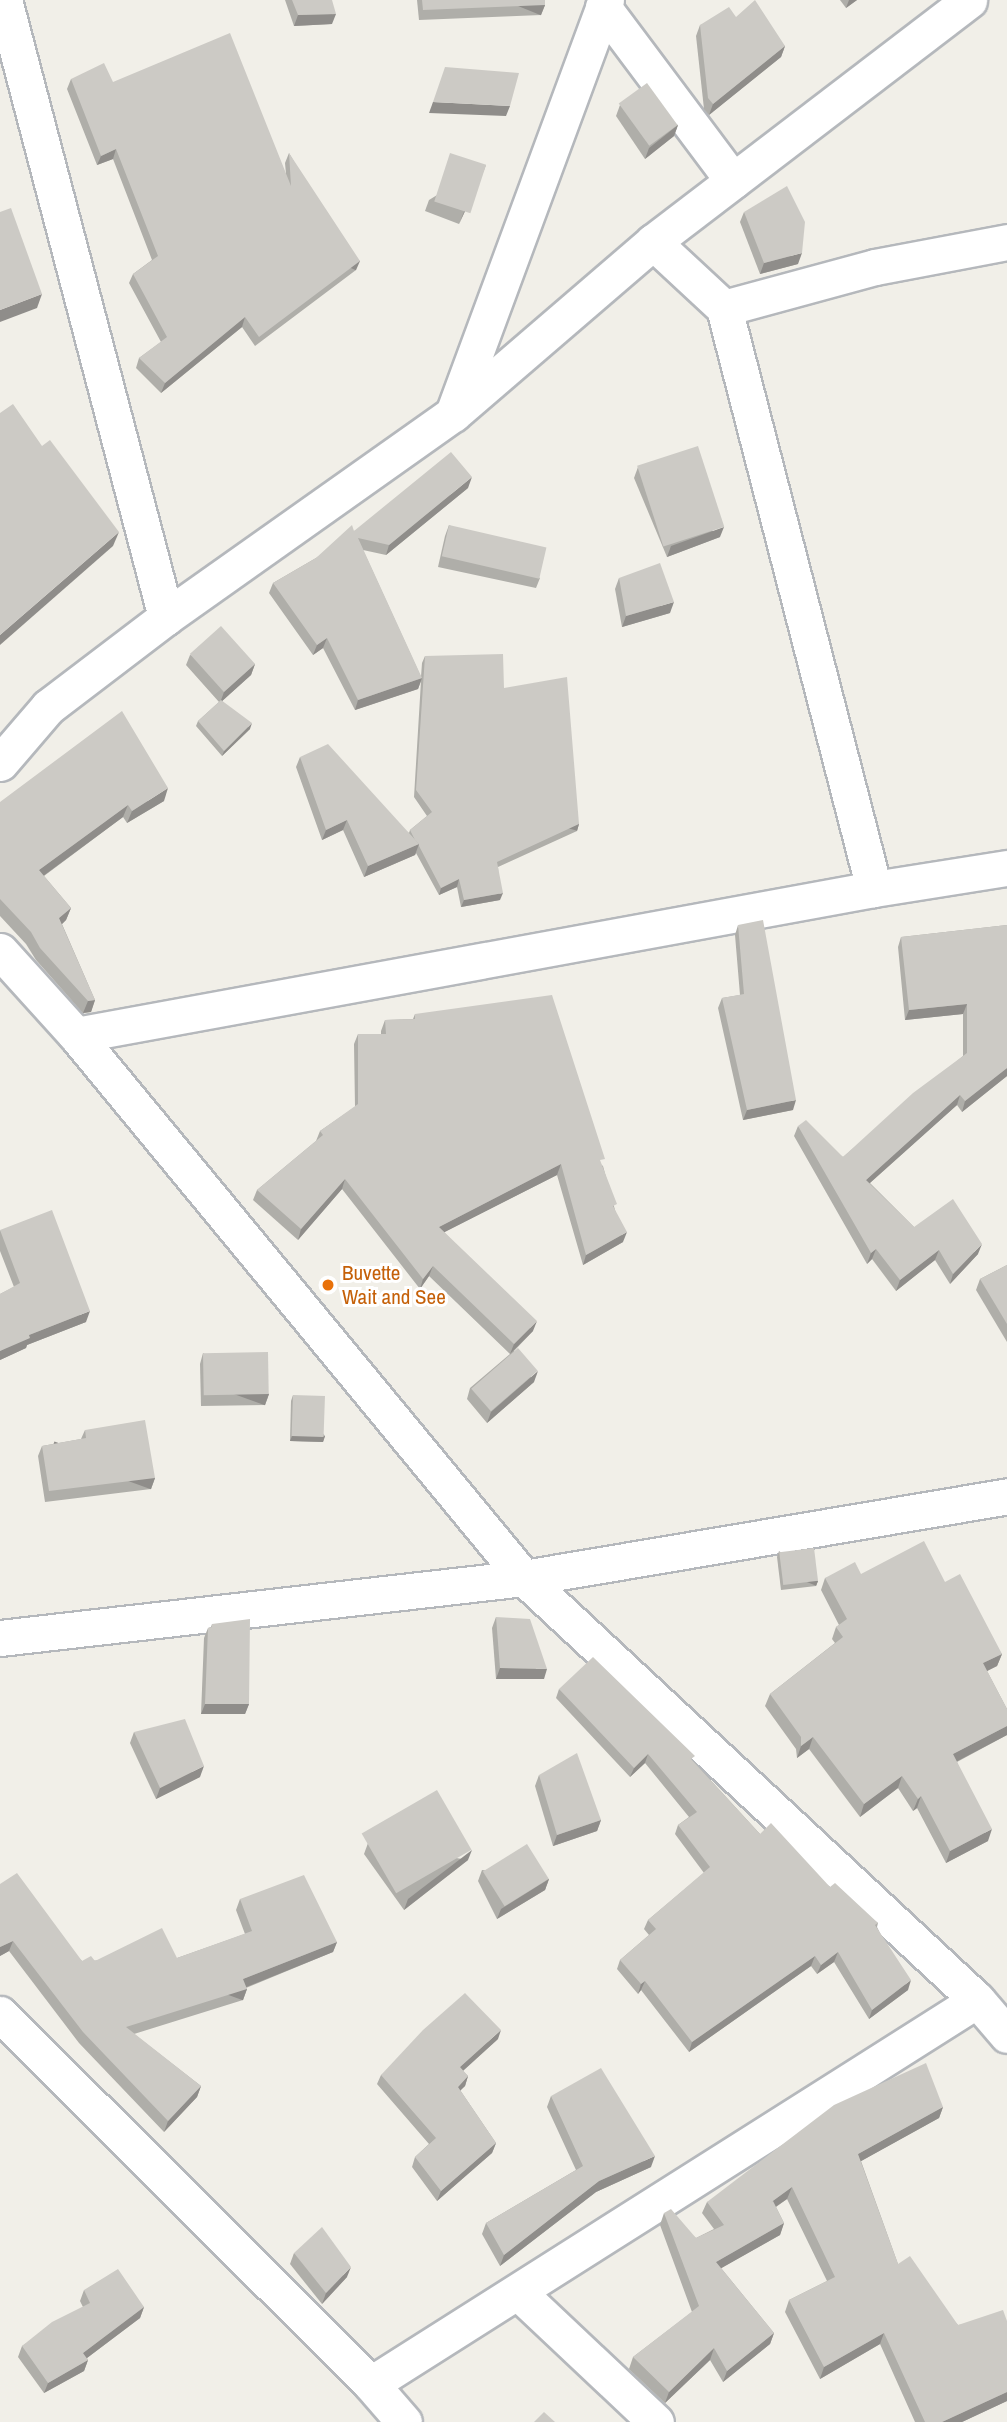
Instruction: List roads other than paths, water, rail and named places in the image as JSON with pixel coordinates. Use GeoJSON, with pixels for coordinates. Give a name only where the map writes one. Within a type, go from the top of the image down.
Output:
{"type":"FeatureCollection","features":[{"type":"Feature","properties":{"kind":"street"},"geometry":{"type":"LineString","coordinates":[[4,0],[166,617]]}},
{"type":"Feature","properties":{"kind":"street"},"geometry":{"type":"LineString","coordinates":[[0,763],[48,707],[166,617],[453,414],[653,242],[969,0]]}},
{"type":"Feature","properties":{"kind":"street"},"geometry":{"type":"LineString","coordinates":[[453,414],[604,3]]}},
{"type":"Feature","properties":{"kind":"street"},"geometry":{"type":"LineString","coordinates":[[604,3],[733,181]]}},
{"type":"Feature","properties":{"kind":"street"},"geometry":{"type":"LineString","coordinates":[[653,242],[724,308],[874,889]]}},
{"type":"Feature","properties":{"kind":"street"},"geometry":{"type":"LineString","coordinates":[[724,308],[875,268],[1007,242]]}},
{"type":"Feature","properties":{"kind":"street"},"geometry":{"type":"LineString","coordinates":[[76,1035],[874,889],[1007,868]]}},
{"type":"Feature","properties":{"kind":"street"},"geometry":{"type":"LineString","coordinates":[[0,951],[76,1035],[524,1578],[977,2000],[1007,2035]]}},
{"type":"Feature","properties":{"kind":"street"},"geometry":{"type":"LineString","coordinates":[[0,1638],[524,1578],[1007,1496]]}},
{"type":"Feature","properties":{"kind":"street"},"geometry":{"type":"LineString","coordinates":[[371,2384],[519,2293],[977,2000]]}},
{"type":"Feature","properties":{"kind":"street"},"geometry":{"type":"LineString","coordinates":[[0,2014],[371,2384],[404,2422]]}},
{"type":"Feature","properties":{"kind":"street"},"geometry":{"type":"LineString","coordinates":[[519,2293],[656,2422]]}},
{"type":"Feature","properties":{"kind":"place","name":"Buvette Wait and See"},"geometry":{"type":"Point","coordinates":[328,1285]}}]}
